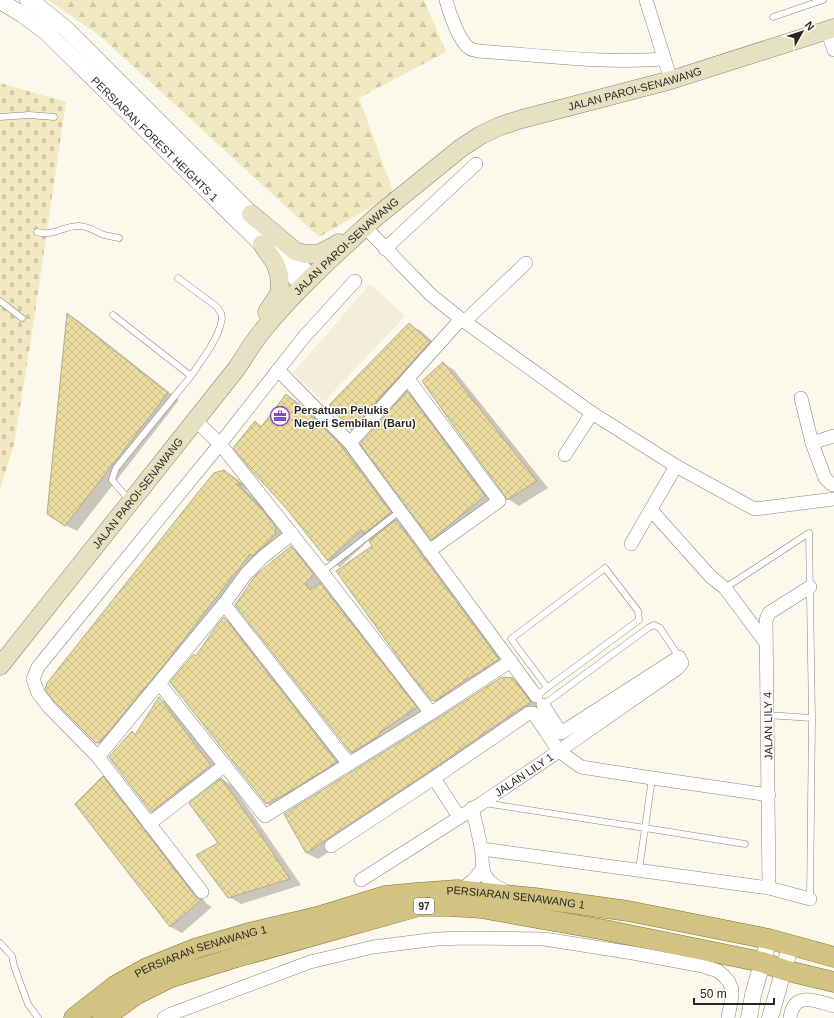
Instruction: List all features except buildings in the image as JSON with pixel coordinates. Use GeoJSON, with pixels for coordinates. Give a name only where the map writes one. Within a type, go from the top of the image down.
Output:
{"type":"FeatureCollection","features":[{"type":"Feature","properties":{"kind":"main road","name":"JALAN PAROI-SENAWANG"},"geometry":{"type":"LineString","coordinates":[[0,666],[237,368],[262,331],[307,281],[370,222],[461,148],[481,135],[500,126],[671,80],[831,29]]}},
{"type":"Feature","properties":{"kind":"main road"},"geometry":{"type":"LineString","coordinates":[[251,214],[295,251],[305,254],[318,254],[334,246],[370,222]]}},
{"type":"Feature","properties":{"kind":"main road"},"geometry":{"type":"LineString","coordinates":[[237,368],[246,343],[279,294],[279,274],[275,263],[262,244]]}},
{"type":"Feature","properties":{"kind":"main road","name":"PERSIARAN SENAWANG 1"},"geometry":{"type":"LineString","coordinates":[[74,1018],[115,986],[147,968],[196,948],[249,933],[317,917],[384,896],[416,893],[457,890],[628,910],[791,944],[834,957]]}},
{"type":"Feature","properties":{"kind":"main road","name":"PERSIARAN SENAWANG 1"},"geometry":{"type":"LineString","coordinates":[[112,1013],[137,994],[170,978],[237,957],[419,906],[481,908],[605,930],[762,962],[784,970],[834,982]]}},
{"type":"Feature","properties":{"kind":"main road"},"geometry":{"type":"LineString","coordinates":[[791,944],[834,950]]}},
{"type":"Feature","properties":{"kind":"street","name":"PERSIARAN FOREST HEIGHTS 1"},"geometry":{"type":"LineString","coordinates":[[28,0],[65,28],[251,214],[307,281]]}},
{"type":"Feature","properties":{"kind":"street"},"geometry":{"type":"LineString","coordinates":[[446,0],[456,27],[464,42],[469,48],[478,52],[583,60],[642,61],[664,59]]}},
{"type":"Feature","properties":{"kind":"street"},"geometry":{"type":"LineString","coordinates":[[646,0],[671,80]]}},
{"type":"Feature","properties":{"kind":"street","name":"PERSIARAN FOREST HEIGHTS 1"},"geometry":{"type":"LineString","coordinates":[[0,1],[23,15],[46,32],[262,244],[307,281]]}},
{"type":"Feature","properties":{"kind":"street"},"geometry":{"type":"LineString","coordinates":[[831,29],[834,50]]}},
{"type":"Feature","properties":{"kind":"street"},"geometry":{"type":"LineString","coordinates":[[385,249],[476,164]]}},
{"type":"Feature","properties":{"kind":"street"},"geometry":{"type":"LineString","coordinates":[[370,222],[385,249],[431,295],[463,320],[592,413],[676,466],[755,509],[834,499]]}},
{"type":"Feature","properties":{"kind":"street"},"geometry":{"type":"LineString","coordinates":[[350,443],[463,320],[526,263]]}},
{"type":"Feature","properties":{"kind":"street"},"geometry":{"type":"LineString","coordinates":[[202,892],[98,757],[44,702],[38,693],[33,679],[38,667],[220,444],[304,337],[355,281]]}},
{"type":"Feature","properties":{"kind":"street"},"geometry":{"type":"LineString","coordinates":[[278,370],[350,443],[539,700],[561,733],[680,660]]}},
{"type":"Feature","properties":{"kind":"street"},"geometry":{"type":"LineString","coordinates":[[408,379],[499,501],[430,551]]}},
{"type":"Feature","properties":{"kind":"street"},"geometry":{"type":"LineString","coordinates":[[801,398],[812,444],[824,478],[831,484],[834,484]]}},
{"type":"Feature","properties":{"kind":"street"},"geometry":{"type":"LineString","coordinates":[[565,455],[592,413]]}},
{"type":"Feature","properties":{"kind":"street"},"geometry":{"type":"LineString","coordinates":[[195,420],[220,444],[322,572],[431,713]]}},
{"type":"Feature","properties":{"kind":"street"},"geometry":{"type":"LineString","coordinates":[[812,444],[834,436]]}},
{"type":"Feature","properties":{"kind":"street"},"geometry":{"type":"LineString","coordinates":[[631,544],[676,466]]}},
{"type":"Feature","properties":{"kind":"street"},"geometry":{"type":"LineString","coordinates":[[651,510],[711,577],[725,588],[766,643]]}},
{"type":"Feature","properties":{"kind":"street"},"geometry":{"type":"LineString","coordinates":[[98,757],[224,604],[246,574],[264,556],[292,534]]}},
{"type":"Feature","properties":{"kind":"street","name":"JALAN LILY 4"},"geometry":{"type":"LineString","coordinates":[[769,888],[766,620],[769,613],[810,587]]}},
{"type":"Feature","properties":{"kind":"street"},"geometry":{"type":"LineString","coordinates":[[224,604],[349,764]]}},
{"type":"Feature","properties":{"kind":"street","name":"JALAN LILY 1"},"geometry":{"type":"LineString","coordinates":[[361,880],[477,806],[559,751],[678,668],[680,660]]}},
{"type":"Feature","properties":{"kind":"street"},"geometry":{"type":"LineString","coordinates":[[160,683],[265,816],[431,713],[510,661]]}},
{"type":"Feature","properties":{"kind":"street"},"geometry":{"type":"LineString","coordinates":[[331,846],[529,713],[533,713],[559,751],[581,767],[769,795]]}},
{"type":"Feature","properties":{"kind":"street"},"geometry":{"type":"LineString","coordinates":[[149,824],[225,765]]}},
{"type":"Feature","properties":{"kind":"street"},"geometry":{"type":"LineString","coordinates":[[434,778],[459,817]]}},
{"type":"Feature","properties":{"kind":"street"},"geometry":{"type":"LineString","coordinates":[[477,806],[483,868],[490,881],[498,888],[514,896]]}},
{"type":"Feature","properties":{"kind":"street"},"geometry":{"type":"LineString","coordinates":[[482,848],[769,888],[810,899]]}},
{"type":"Feature","properties":{"kind":"street"},"geometry":{"type":"LineString","coordinates":[[457,890],[471,882],[478,876],[483,868]]}},
{"type":"Feature","properties":{"kind":"street"},"geometry":{"type":"LineString","coordinates":[[169,1017],[310,962],[373,948],[437,939],[466,938],[544,939],[703,966],[718,971],[729,982],[732,989],[732,996],[728,1018]]}},
{"type":"Feature","properties":{"kind":"street"},"geometry":{"type":"LineString","coordinates":[[749,1018],[753,995],[769,939]]}},
{"type":"Feature","properties":{"kind":"street"},"geometry":{"type":"LineString","coordinates":[[770,1018],[791,944]]}},
{"type":"Feature","properties":{"kind":"street"},"geometry":{"type":"LineString","coordinates":[[790,1018],[795,1004],[801,1000],[811,1000],[834,1006]]}},
{"type":"Feature","properties":{"kind":"lane"},"geometry":{"type":"LineString","coordinates":[[773,17],[823,0]]}},
{"type":"Feature","properties":{"kind":"lane"},"geometry":{"type":"LineString","coordinates":[[0,117],[29,115],[54,117]]}},
{"type":"Feature","properties":{"kind":"lane"},"geometry":{"type":"LineString","coordinates":[[37,232],[44,234],[65,228],[81,226],[119,238]]}},
{"type":"Feature","properties":{"kind":"lane"},"geometry":{"type":"LineString","coordinates":[[131,502],[112,480],[116,468],[191,376],[210,348],[217,335],[222,319],[221,313],[217,307],[178,278]]}},
{"type":"Feature","properties":{"kind":"lane"},"geometry":{"type":"LineString","coordinates":[[0,301],[22,318]]}},
{"type":"Feature","properties":{"kind":"lane"},"geometry":{"type":"LineString","coordinates":[[113,315],[191,376]]}},
{"type":"Feature","properties":{"kind":"lane"},"geometry":{"type":"LineString","coordinates":[[322,572],[400,511]]}},
{"type":"Feature","properties":{"kind":"lane"},"geometry":{"type":"LineString","coordinates":[[725,588],[809,533],[812,718],[810,899]]}},
{"type":"Feature","properties":{"kind":"lane"},"geometry":{"type":"LineString","coordinates":[[539,700],[547,688],[639,620],[638,611],[605,568],[511,639],[547,688]]}},
{"type":"Feature","properties":{"kind":"lane"},"geometry":{"type":"LineString","coordinates":[[539,700],[654,625],[660,628],[680,660]]}},
{"type":"Feature","properties":{"kind":"lane"},"geometry":{"type":"LineString","coordinates":[[767,715],[812,718]]}},
{"type":"Feature","properties":{"kind":"lane"},"geometry":{"type":"LineString","coordinates":[[639,870],[652,778]]}},
{"type":"Feature","properties":{"kind":"lane"},"geometry":{"type":"LineString","coordinates":[[477,806],[645,828],[745,844]]}},
{"type":"Feature","properties":{"kind":"lane"},"geometry":{"type":"LineString","coordinates":[[0,943],[12,956],[14,966],[28,1004],[38,1018]]}},
{"type":"Feature","properties":{"kind":"shaded area"},"geometry":{"type":"Polygon","coordinates":[[[370,284],[405,316],[324,402],[293,373],[370,284]]]}},
{"type":"Feature","properties":{"kind":"green space"},"geometry":{"type":"Polygon","coordinates":[[[48,0],[424,0],[446,52],[359,98],[394,194],[319,237],[100,36],[48,0]]]}},
{"type":"Feature","properties":{"kind":"green space"},"geometry":{"type":"Polygon","coordinates":[[[0,83],[66,102],[14,444],[0,490],[0,83]]]}},
{"type":"Feature","properties":{"kind":"place","name":"Persatuan Pelukis Negeri Sembilan (Baru)"},"geometry":{"type":"Point","coordinates":[280,416]}}]}
